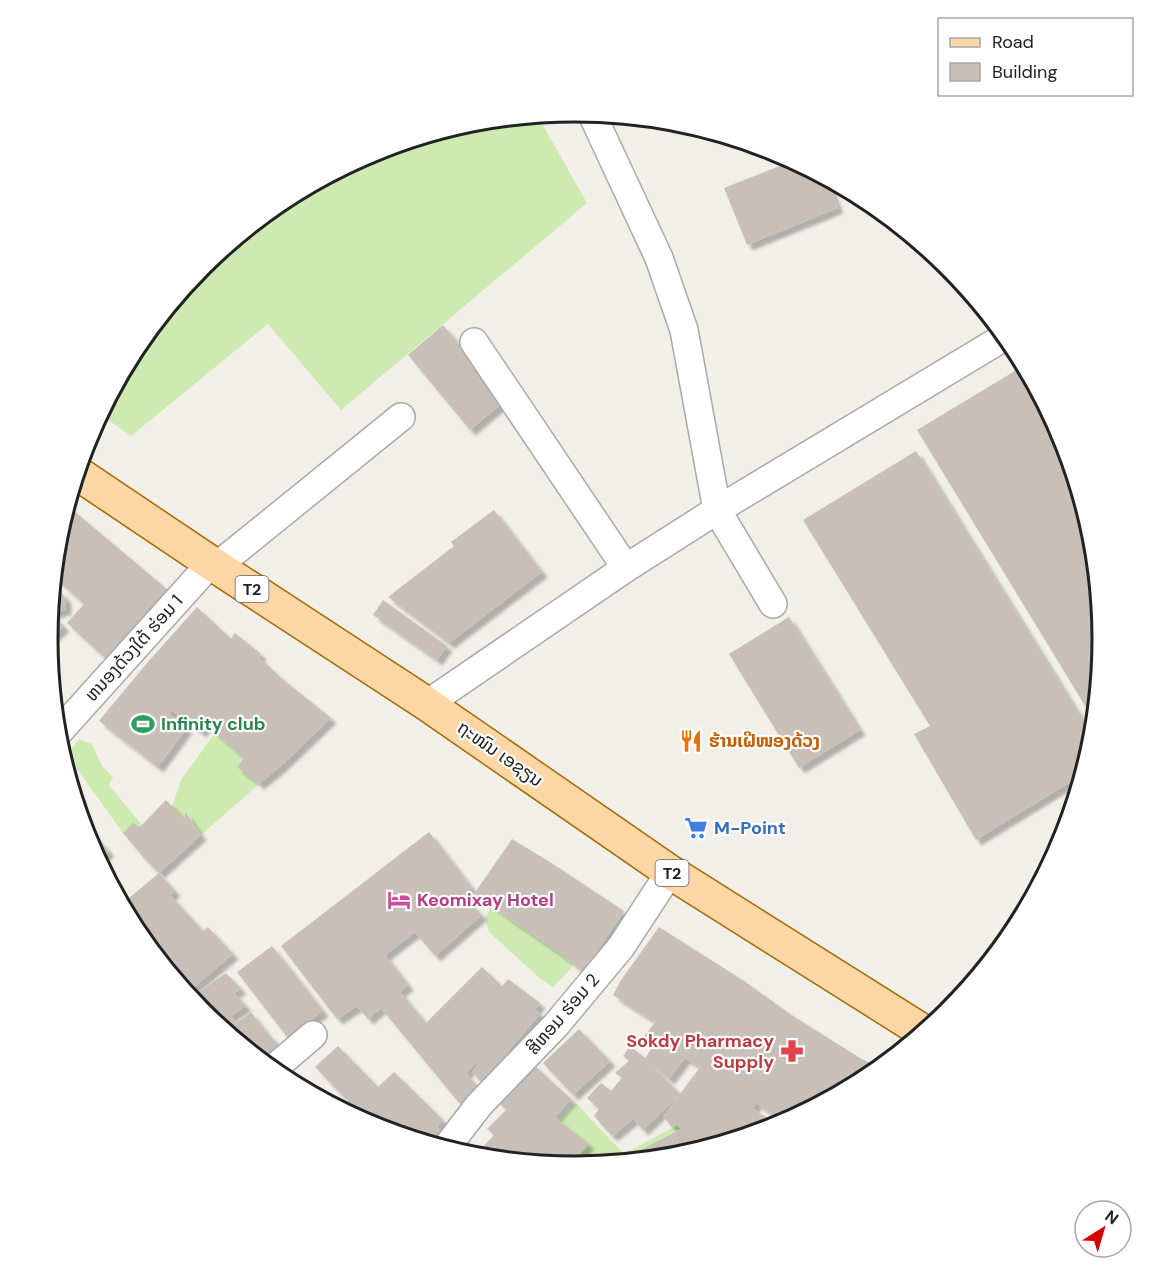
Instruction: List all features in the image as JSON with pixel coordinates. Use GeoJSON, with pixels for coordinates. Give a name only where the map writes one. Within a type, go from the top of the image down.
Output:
{"type":"FeatureCollection","features":[{"type":"Feature","properties":{"kind":"main road","name":"ຖະໜົນ ເອຊຽນ"},"geometry":{"type":"LineString","coordinates":[[84,478],[427,704],[670,872],[916,1027]]}},
{"type":"Feature","properties":{"kind":"street"},"geometry":{"type":"LineString","coordinates":[[596,123],[659,258],[684,330],[717,510],[773,604]]}},
{"type":"Feature","properties":{"kind":"street"},"geometry":{"type":"LineString","coordinates":[[427,704],[626,568],[717,510],[998,341]]}},
{"type":"Feature","properties":{"kind":"street"},"geometry":{"type":"LineString","coordinates":[[474,342],[626,568]]}},
{"type":"Feature","properties":{"kind":"street","name":"ຫນອງດ້ວງໃຕ້ ຮ່ອມ 1"},"geometry":{"type":"LineString","coordinates":[[66,725],[214,565],[401,417]]}},
{"type":"Feature","properties":{"kind":"street","name":"ສີຫອມ ຮ່ອມ 2"},"geometry":{"type":"LineString","coordinates":[[453,1141],[479,1105],[556,1025],[621,947],[670,872]]}},
{"type":"Feature","properties":{"kind":"street"},"geometry":{"type":"LineString","coordinates":[[280,1063],[313,1035]]}},
{"type":"Feature","properties":{"kind":"green space"},"geometry":{"type":"Polygon","coordinates":[[[542,123],[587,203],[341,410],[268,324],[131,436],[108,419],[146,351],[165,324],[210,273],[261,228],[317,191],[347,175],[409,149],[475,131],[542,123]]]}},
{"type":"Feature","properties":{"kind":"green space"},"geometry":{"type":"Polygon","coordinates":[[[215,733],[244,758],[237,767],[259,784],[201,835],[187,814],[184,818],[172,807],[181,780],[215,733]]]}},
{"type":"Feature","properties":{"kind":"green space"},"geometry":{"type":"Polygon","coordinates":[[[79,739],[92,744],[102,766],[113,777],[109,785],[142,825],[140,827],[123,833],[74,765],[71,750],[79,739]]]}},
{"type":"Feature","properties":{"kind":"green space"},"geometry":{"type":"Polygon","coordinates":[[[491,907],[574,965],[553,987],[542,980],[489,932],[485,918],[491,907]]]}},
{"type":"Feature","properties":{"kind":"green space"},"geometry":{"type":"Polygon","coordinates":[[[576,1103],[623,1153],[578,1156],[589,1144],[560,1121],[576,1103]]]}},
{"type":"Feature","properties":{"kind":"green space"},"geometry":{"type":"Polygon","coordinates":[[[677,1125],[681,1129],[639,1151],[627,1152],[677,1125]]]}},
{"type":"Feature","properties":{"kind":"building"},"geometry":{"type":"Polygon","coordinates":[[[782,165],[830,189],[838,208],[747,245],[724,188],[782,165]]]}},
{"type":"Feature","properties":{"kind":"building"},"geometry":{"type":"Polygon","coordinates":[[[443,325],[506,400],[470,430],[408,355],[443,325]]]}},
{"type":"Feature","properties":{"kind":"building"},"geometry":{"type":"Polygon","coordinates":[[[1017,370],[1023,380],[1039,410],[1065,472],[1083,538],[1088,571],[1092,638],[1087,710],[917,430],[1017,370]]]}},
{"type":"Feature","properties":{"kind":"building"},"geometry":{"type":"Polygon","coordinates":[[[916,451],[1085,724],[1072,781],[976,840],[914,734],[930,726],[803,520],[916,451]]]}},
{"type":"Feature","properties":{"kind":"building"},"geometry":{"type":"Polygon","coordinates":[[[494,510],[542,572],[449,643],[388,597],[454,546],[451,542],[494,510]]]}},
{"type":"Feature","properties":{"kind":"building"},"geometry":{"type":"Polygon","coordinates":[[[74,512],[174,595],[124,646],[120,642],[105,658],[67,623],[84,604],[62,584],[68,538],[74,512]]]}},
{"type":"Feature","properties":{"kind":"building"},"geometry":{"type":"Polygon","coordinates":[[[61,592],[66,599],[66,609],[60,611],[61,592]]]}},
{"type":"Feature","properties":{"kind":"building"},"geometry":{"type":"Polygon","coordinates":[[[383,600],[447,646],[437,660],[373,615],[383,600]]]}},
{"type":"Feature","properties":{"kind":"building"},"geometry":{"type":"Polygon","coordinates":[[[197,607],[231,639],[235,633],[261,654],[259,657],[280,677],[331,718],[259,784],[237,767],[244,758],[206,725],[201,732],[172,711],[169,714],[187,728],[158,767],[99,721],[197,607]]]}},
{"type":"Feature","properties":{"kind":"building"},"geometry":{"type":"Polygon","coordinates":[[[789,617],[860,730],[799,768],[729,654],[789,617]]]}},
{"type":"Feature","properties":{"kind":"building"},"geometry":{"type":"Polygon","coordinates":[[[59,621],[64,626],[58,631],[59,621]]]}},
{"type":"Feature","properties":{"kind":"building"},"geometry":{"type":"Polygon","coordinates":[[[166,800],[184,818],[186,813],[201,835],[159,873],[123,833],[133,823],[140,827],[166,800]]]}},
{"type":"Feature","properties":{"kind":"building"},"geometry":{"type":"Polygon","coordinates":[[[429,832],[472,888],[462,895],[482,915],[435,956],[415,932],[385,955],[408,985],[400,992],[426,1023],[482,967],[502,986],[508,979],[540,1003],[535,1009],[540,1014],[509,1050],[515,1055],[487,1089],[472,1072],[479,1063],[476,1063],[466,1073],[478,1088],[460,1104],[381,1008],[368,1019],[357,1006],[337,1019],[281,946],[429,832]]]}},
{"type":"Feature","properties":{"kind":"building"},"geometry":{"type":"Polygon","coordinates":[[[512,839],[624,911],[583,972],[561,954],[474,894],[512,839]]]}},
{"type":"Feature","properties":{"kind":"building"},"geometry":{"type":"Polygon","coordinates":[[[101,843],[109,851],[106,854],[101,843]]]}},
{"type":"Feature","properties":{"kind":"building"},"geometry":{"type":"Polygon","coordinates":[[[159,873],[175,891],[170,895],[203,931],[208,927],[233,954],[194,987],[165,953],[129,898],[159,873]]]}},
{"type":"Feature","properties":{"kind":"building"},"geometry":{"type":"Polygon","coordinates":[[[659,927],[744,981],[793,1016],[870,1063],[834,1086],[775,1115],[756,1103],[753,1109],[768,1118],[742,1128],[676,1146],[638,1151],[681,1129],[677,1125],[672,1127],[663,1117],[680,1094],[643,1130],[633,1119],[612,1136],[594,1116],[599,1109],[587,1098],[601,1083],[611,1091],[622,1078],[615,1073],[629,1061],[623,1056],[630,1046],[645,1058],[654,1045],[643,1038],[655,1022],[613,995],[659,927]],[[685,1058],[669,1079],[648,1061],[680,1094],[700,1067],[685,1058]]]}},
{"type":"Feature","properties":{"kind":"building"},"geometry":{"type":"Polygon","coordinates":[[[272,946],[323,1011],[288,1038],[237,972],[272,946]]]}},
{"type":"Feature","properties":{"kind":"building"},"geometry":{"type":"Polygon","coordinates":[[[226,973],[241,989],[234,993],[246,1006],[231,1016],[236,1023],[251,1012],[266,1032],[286,1051],[275,1059],[235,1027],[199,992],[226,973]]]}},
{"type":"Feature","properties":{"kind":"building"},"geometry":{"type":"Polygon","coordinates":[[[579,1029],[610,1061],[573,1095],[543,1063],[579,1029]]]}},
{"type":"Feature","properties":{"kind":"building"},"geometry":{"type":"Polygon","coordinates":[[[338,1046],[378,1087],[394,1072],[443,1120],[437,1127],[447,1135],[444,1138],[409,1128],[350,1103],[315,1067],[338,1046]]]}},
{"type":"Feature","properties":{"kind":"building"},"geometry":{"type":"Polygon","coordinates":[[[533,1064],[571,1099],[555,1117],[589,1144],[576,1156],[483,1147],[494,1135],[487,1129],[506,1110],[497,1100],[533,1064]]]}},
{"type":"Feature","properties":{"kind":"place","name":"Infinity club"},"geometry":{"type":"Point","coordinates":[143,724]}},
{"type":"Feature","properties":{"kind":"place","name":"ຮ້ານເຝີໜອງດ້ວງ"},"geometry":{"type":"Point","coordinates":[691,741]}},
{"type":"Feature","properties":{"kind":"place","name":"M-Point"},"geometry":{"type":"Point","coordinates":[696,828]}},
{"type":"Feature","properties":{"kind":"place","name":"Keomixay Hotel"},"geometry":{"type":"Point","coordinates":[399,900]}},
{"type":"Feature","properties":{"kind":"place","name":"Sokdy Pharmacy Supply"},"geometry":{"type":"Point","coordinates":[792,1051]}}]}
